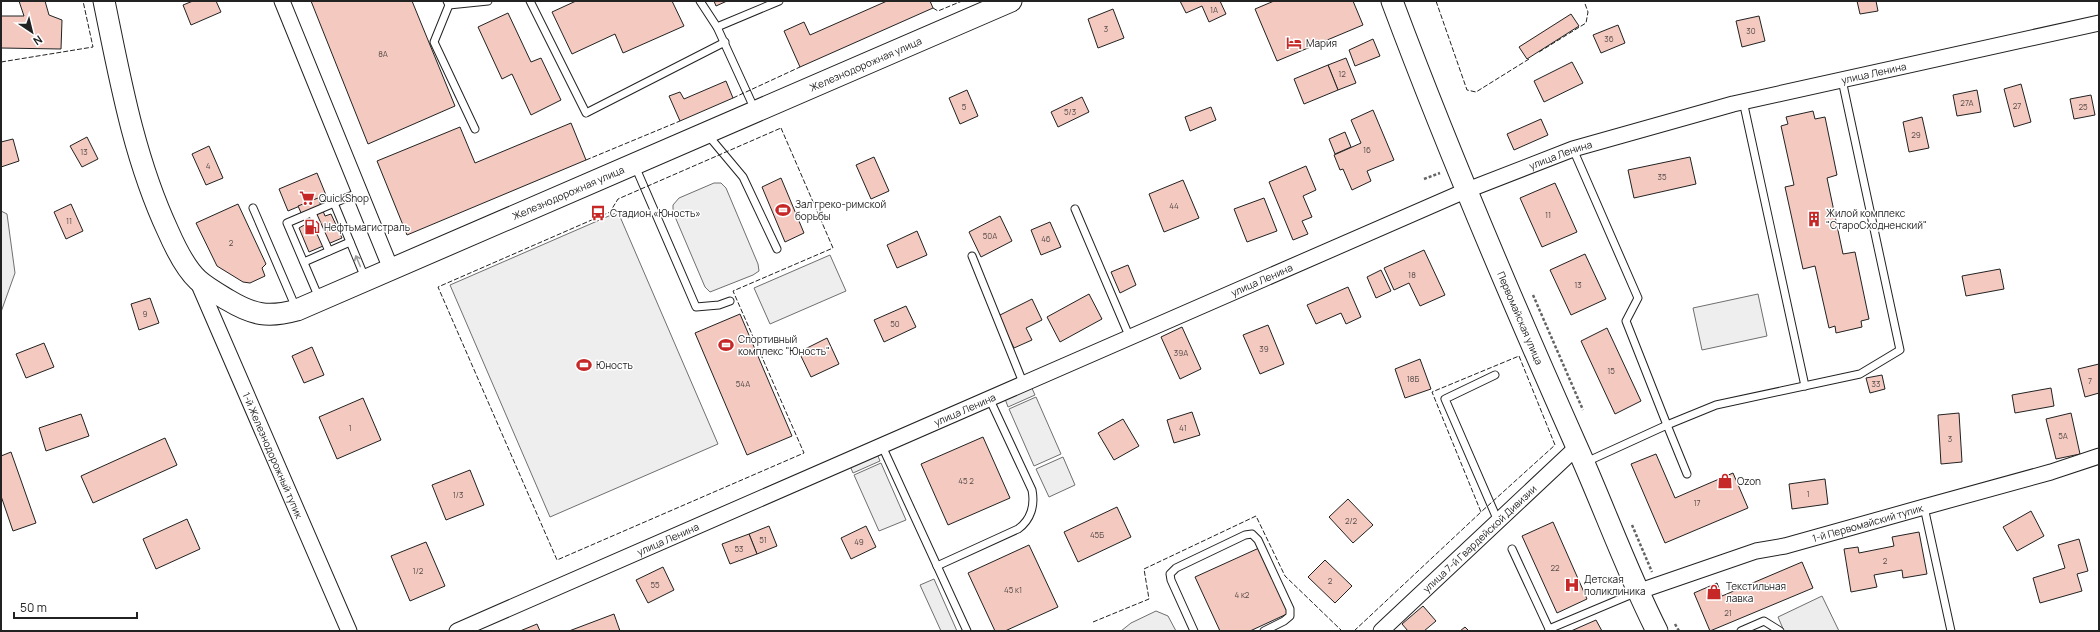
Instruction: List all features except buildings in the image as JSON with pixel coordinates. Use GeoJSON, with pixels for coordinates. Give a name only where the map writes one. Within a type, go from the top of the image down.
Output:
{"type":"FeatureCollection","features":[{"type":"Feature","properties":{"kind":"main road","name":"Железнодорожная улица"},"geometry":{"type":"LineString","coordinates":[[104,1],[122,87],[143,170],[176,248],[197,279],[215,293],[240,307],[259,315],[297,310],[755,110],[1011,1]]}},
{"type":"Feature","properties":{"kind":"main road","name":"Первомайская улица"},"geometry":{"type":"LineString","coordinates":[[1392,1],[1466,191],[1580,455],[1637,592],[1657,631]]}},
{"type":"Feature","properties":{"kind":"street"},"geometry":{"type":"LineString","coordinates":[[282,1],[391,269]]}},
{"type":"Feature","properties":{"kind":"street","name":"улица Ленина"},"geometry":{"type":"LineString","coordinates":[[457,631],[990,400],[1466,191],[1573,149],[1743,101],[2099,24]]}},
{"type":"Feature","properties":{"kind":"street","name":"1-й Железнодорожный тупик"},"geometry":{"type":"LineString","coordinates":[[197,279],[349,631]]}},
{"type":"Feature","properties":{"kind":"street","name":"улица 7-й Гвардейской Дивизии"},"geometry":{"type":"LineString","coordinates":[[1382,631],[1498,521],[1580,455]]}},
{"type":"Feature","properties":{"kind":"street","name":"1-й Первомайский тупик"},"geometry":{"type":"LineString","coordinates":[[1637,592],[1756,551],[1785,546],[2051,472],[2099,456]]}},
{"type":"Feature","properties":{"kind":"lane"},"geometry":{"type":"LineString","coordinates":[[475,129],[434,42],[448,3],[488,1]]}},
{"type":"Feature","properties":{"kind":"lane"},"geometry":{"type":"LineString","coordinates":[[530,1],[586,113],[725,42]]}},
{"type":"Feature","properties":{"kind":"lane"},"geometry":{"type":"LineString","coordinates":[[700,1],[725,42],[755,110]]}},
{"type":"Feature","properties":{"kind":"lane"},"geometry":{"type":"LineString","coordinates":[[717,27],[779,1]]}},
{"type":"Feature","properties":{"kind":"lane"},"geometry":{"type":"LineString","coordinates":[[1580,455],[1667,425],[1716,405],[1860,374],[1900,350],[1842,80]]}},
{"type":"Feature","properties":{"kind":"lane"},"geometry":{"type":"LineString","coordinates":[[1743,101],[1805,386]]}},
{"type":"Feature","properties":{"kind":"lane"},"geometry":{"type":"LineString","coordinates":[[705,133],[744,177],[777,249]]}},
{"type":"Feature","properties":{"kind":"lane"},"geometry":{"type":"LineString","coordinates":[[1573,149],[1638,298],[1626,322],[1687,474]]}},
{"type":"Feature","properties":{"kind":"lane"},"geometry":{"type":"LineString","coordinates":[[634,164],[696,307],[719,305],[730,301]]}},
{"type":"Feature","properties":{"kind":"lane"},"geometry":{"type":"LineString","coordinates":[[320,300],[287,223],[360,192]]}},
{"type":"Feature","properties":{"kind":"lane"},"geometry":{"type":"LineString","coordinates":[[334,203],[366,280]]}},
{"type":"Feature","properties":{"kind":"lane"},"geometry":{"type":"LineString","coordinates":[[253,208],[297,310]]}},
{"type":"Feature","properties":{"kind":"lane"},"geometry":{"type":"LineString","coordinates":[[1076,209],[1130,338]]}},
{"type":"Feature","properties":{"kind":"lane"},"geometry":{"type":"LineString","coordinates":[[312,213],[329,251]]}},
{"type":"Feature","properties":{"kind":"lane"},"geometry":{"type":"LineString","coordinates":[[304,262],[350,242]]}},
{"type":"Feature","properties":{"kind":"lane"},"geometry":{"type":"LineString","coordinates":[[972,256],[1024,385]]}},
{"type":"Feature","properties":{"kind":"lane"},"geometry":{"type":"LineString","coordinates":[[1495,376],[1445,399],[1498,521]]}},
{"type":"Feature","properties":{"kind":"lane"},"geometry":{"type":"LineString","coordinates":[[937,566],[1018,528],[1024,524],[1032,507],[1034,498],[1032,490],[990,400]]}},
{"type":"Feature","properties":{"kind":"lane"},"geometry":{"type":"LineString","coordinates":[[882,446],[967,631]]}},
{"type":"Feature","properties":{"kind":"lane"},"geometry":{"type":"LineString","coordinates":[[1924,507],[1951,631]]}},
{"type":"Feature","properties":{"kind":"lane"},"geometry":{"type":"LineString","coordinates":[[1194,631],[1171,580],[1170,574],[1176,568],[1245,535],[1252,534],[1258,540],[1290,609],[1290,616],[1284,622],[1264,631]]}},
{"type":"Feature","properties":{"kind":"lane"},"geometry":{"type":"LineString","coordinates":[[1512,549],[1550,630],[1637,592]]}},
{"type":"Feature","properties":{"kind":"lane"},"geometry":{"type":"LineString","coordinates":[[1741,631],[1764,621],[1780,631]]}},
{"type":"Feature","properties":{"kind":"shaded area"},"geometry":{"type":"Polygon","coordinates":[[[714,183],[721,183],[726,188],[758,264],[759,271],[753,275],[710,292],[705,287],[673,212],[673,205],[679,198],[714,183]]]}},
{"type":"Feature","properties":{"kind":"shaded area"},"geometry":{"type":"Polygon","coordinates":[[[1,211],[7,214],[15,273],[1,312],[1,211]]]}},
{"type":"Feature","properties":{"kind":"shaded area","name":"Юность"},"geometry":{"type":"Polygon","coordinates":[[[618,212],[718,444],[550,517],[450,285],[618,212]]]}},
{"type":"Feature","properties":{"kind":"shaded area"},"geometry":{"type":"Polygon","coordinates":[[[830,255],[846,291],[770,324],[754,288],[830,255]]]}},
{"type":"Feature","properties":{"kind":"shaded area"},"geometry":{"type":"Polygon","coordinates":[[[1758,294],[1767,336],[1702,350],[1693,308],[1758,294]]]}},
{"type":"Feature","properties":{"kind":"shaded area"},"geometry":{"type":"Polygon","coordinates":[[[1030,384],[1035,395],[1008,407],[1004,396],[1030,384]]]}},
{"type":"Feature","properties":{"kind":"shaded area"},"geometry":{"type":"Polygon","coordinates":[[[1036,397],[1061,454],[1034,466],[1009,409],[1036,397]]]}},
{"type":"Feature","properties":{"kind":"shaded area"},"geometry":{"type":"Polygon","coordinates":[[[875,449],[880,461],[853,473],[848,461],[875,449]]]}},
{"type":"Feature","properties":{"kind":"shaded area"},"geometry":{"type":"Polygon","coordinates":[[[1063,457],[1075,485],[1049,497],[1036,469],[1063,457]]]}},
{"type":"Feature","properties":{"kind":"shaded area"},"geometry":{"type":"Polygon","coordinates":[[[881,463],[906,520],[879,531],[854,475],[881,463]]]}},
{"type":"Feature","properties":{"kind":"shaded area"},"geometry":{"type":"Polygon","coordinates":[[[934,579],[957,631],[941,631],[920,585],[934,579]]]}},
{"type":"Feature","properties":{"kind":"shaded area"},"geometry":{"type":"Polygon","coordinates":[[[1822,596],[1839,631],[1784,631],[1778,617],[1822,596]]]}},
{"type":"Feature","properties":{"kind":"shaded area"},"geometry":{"type":"Polygon","coordinates":[[[1156,611],[1168,616],[1176,631],[1121,631],[1131,623],[1156,611]]]}},
{"type":"Feature","properties":{"kind":"fence"},"geometry":{"type":"LineString","coordinates":[[1,62],[93,47],[83,1]]}},
{"type":"Feature","properties":{"kind":"fence"},"geometry":{"type":"LineString","coordinates":[[933,8],[938,11],[962,1]]}},
{"type":"Feature","properties":{"kind":"fence"},"geometry":{"type":"LineString","coordinates":[[1436,1],[1467,90],[1476,92],[1529,59]]}},
{"type":"Feature","properties":{"kind":"fence"},"geometry":{"type":"LineString","coordinates":[[1539,52],[1586,23],[1588,12],[1584,1]]}},
{"type":"Feature","properties":{"kind":"fence"},"geometry":{"type":"LineString","coordinates":[[733,98],[800,67]]}},
{"type":"Feature","properties":{"kind":"fence"},"geometry":{"type":"LineString","coordinates":[[586,160],[680,121]]}},
{"type":"Feature","properties":{"kind":"fence"},"geometry":{"type":"LineString","coordinates":[[781,128],[833,248],[733,291],[804,453],[557,560],[438,287],[610,212],[618,199],[781,128]]}},
{"type":"Feature","properties":{"kind":"fence"},"geometry":{"type":"LineString","coordinates":[[1519,356],[1555,445],[1481,512],[1432,392],[1519,356]]}},
{"type":"Feature","properties":{"kind":"fence"},"geometry":{"type":"LineString","coordinates":[[1354,631],[1481,512]]}},
{"type":"Feature","properties":{"kind":"fence"},"geometry":{"type":"LineString","coordinates":[[1093,622],[1149,599],[1144,569],[1256,516],[1285,576],[1342,631]]}},
{"type":"Feature","properties":{"kind":"place","name":"Мария"},"geometry":{"type":"Point","coordinates":[1294,43]}},
{"type":"Feature","properties":{"kind":"place","name":"QuickShop"},"geometry":{"type":"Point","coordinates":[307,198]}},
{"type":"Feature","properties":{"kind":"place","name":"Зал греко-римской борьбы"},"geometry":{"type":"Point","coordinates":[783,210]}},
{"type":"Feature","properties":{"kind":"place","name":"Стадион «Юность»"},"geometry":{"type":"Point","coordinates":[598,213]}},
{"type":"Feature","properties":{"kind":"place","name":"Жилой комплекс \"СтароСходненский\""},"geometry":{"type":"Point","coordinates":[1814,219]}},
{"type":"Feature","properties":{"kind":"place","name":"Нефтьмагистраль"},"geometry":{"type":"Point","coordinates":[312,227]}},
{"type":"Feature","properties":{"kind":"place","name":"Спортивный комплекс \"Юность\""},"geometry":{"type":"Point","coordinates":[726,345]}},
{"type":"Feature","properties":{"kind":"place","name":"Юность"},"geometry":{"type":"Point","coordinates":[584,365]}},
{"type":"Feature","properties":{"kind":"place","name":"Ozon"},"geometry":{"type":"Point","coordinates":[1725,481]}},
{"type":"Feature","properties":{"kind":"place","name":"Детская поликлиника"},"geometry":{"type":"Point","coordinates":[1572,585]}},
{"type":"Feature","properties":{"kind":"place","name":"Текстильная лавка"},"geometry":{"type":"Point","coordinates":[1714,592]}}]}
